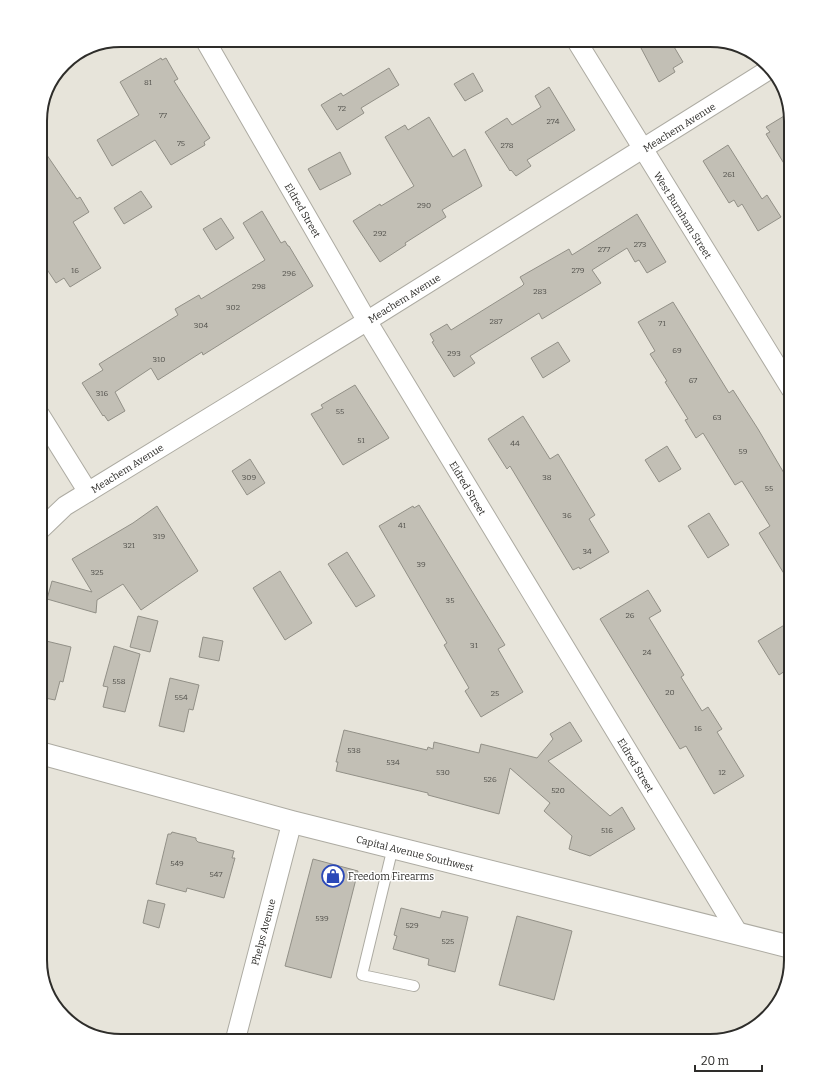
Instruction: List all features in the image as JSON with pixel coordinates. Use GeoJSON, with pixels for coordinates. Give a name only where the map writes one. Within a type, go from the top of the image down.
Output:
{"type":"FeatureCollection","features":[{"type":"Feature","properties":{"kind":"main road","name":"Capital Avenue Southwest"},"geometry":{"type":"LineString","coordinates":[[47,756],[292,822],[784,945]]}},
{"type":"Feature","properties":{"kind":"street","name":"Eldred Street"},"geometry":{"type":"LineString","coordinates":[[209,47],[367,321],[738,933]]}},
{"type":"Feature","properties":{"kind":"street","name":"West Burnham Street"},"geometry":{"type":"LineString","coordinates":[[580,47],[642,150],[784,378]]}},
{"type":"Feature","properties":{"kind":"street","name":"Meachem Avenue"},"geometry":{"type":"LineString","coordinates":[[47,523],[65,506],[367,321],[766,72]]}},
{"type":"Feature","properties":{"kind":"street"},"geometry":{"type":"LineString","coordinates":[[47,426],[88,492]]}},
{"type":"Feature","properties":{"kind":"street","name":"Phelps Avenue"},"geometry":{"type":"LineString","coordinates":[[237,1034],[292,822]]}},
{"type":"Feature","properties":{"kind":"lane"},"geometry":{"type":"LineString","coordinates":[[393,847],[362,975],[414,986]]}},
{"type":"Feature","properties":{"kind":"building"},"geometry":{"type":"Polygon","coordinates":[[[674,47],[683,62],[673,68],[675,72],[659,82],[641,48],[674,47]]]}},
{"type":"Feature","properties":{"kind":"building"},"geometry":{"type":"Polygon","coordinates":[[[161,58],[162,60],[166,58],[178,79],[174,81],[210,138],[204,142],[205,145],[171,165],[155,140],[112,166],[97,140],[139,115],[120,82],[161,58]]]}},
{"type":"Feature","properties":{"kind":"building"},"geometry":{"type":"Polygon","coordinates":[[[389,68],[399,85],[361,108],[364,113],[337,130],[321,105],[341,93],[343,96],[389,68]]]}},
{"type":"Feature","properties":{"kind":"building"},"geometry":{"type":"Polygon","coordinates":[[[473,73],[483,91],[465,101],[454,84],[473,73]]]}},
{"type":"Feature","properties":{"kind":"building"},"geometry":{"type":"Polygon","coordinates":[[[549,87],[575,130],[527,160],[531,166],[516,176],[511,170],[510,171],[485,132],[507,118],[512,125],[541,107],[535,96],[549,87]]]}},
{"type":"Feature","properties":{"kind":"building"},"geometry":{"type":"Polygon","coordinates":[[[784,116],[784,164],[766,134],[770,132],[766,127],[784,116]]]}},
{"type":"Feature","properties":{"kind":"building"},"geometry":{"type":"Polygon","coordinates":[[[429,117],[453,157],[465,149],[482,186],[442,210],[446,217],[405,243],[406,245],[380,262],[353,221],[380,204],[381,206],[414,186],[385,137],[405,125],[408,130],[429,117]]]}},
{"type":"Feature","properties":{"kind":"building"},"geometry":{"type":"Polygon","coordinates":[[[728,145],[762,199],[767,195],[781,217],[758,231],[742,204],[738,207],[734,200],[729,203],[703,161],[728,145]]]}},
{"type":"Feature","properties":{"kind":"building"},"geometry":{"type":"Polygon","coordinates":[[[340,152],[351,174],[320,190],[308,169],[340,152]]]}},
{"type":"Feature","properties":{"kind":"building"},"geometry":{"type":"Polygon","coordinates":[[[47,155],[77,199],[80,197],[89,212],[73,222],[101,268],[70,287],[64,278],[56,283],[47,270],[47,155]]]}},
{"type":"Feature","properties":{"kind":"building"},"geometry":{"type":"Polygon","coordinates":[[[141,191],[152,207],[124,224],[114,208],[141,191]]]}},
{"type":"Feature","properties":{"kind":"building"},"geometry":{"type":"Polygon","coordinates":[[[262,211],[281,243],[285,241],[289,246],[313,286],[203,355],[202,352],[158,380],[151,368],[115,392],[125,411],[108,421],[104,415],[103,416],[82,383],[103,370],[99,364],[178,315],[175,309],[199,295],[201,299],[265,260],[243,223],[262,211]]]}},
{"type":"Feature","properties":{"kind":"building"},"geometry":{"type":"Polygon","coordinates":[[[637,214],[666,262],[647,273],[639,260],[635,262],[627,248],[592,270],[601,283],[542,319],[539,313],[470,356],[475,363],[454,377],[432,342],[434,341],[430,334],[447,324],[451,330],[522,286],[524,284],[520,277],[569,249],[572,255],[637,214]]]}},
{"type":"Feature","properties":{"kind":"building"},"geometry":{"type":"Polygon","coordinates":[[[221,218],[234,238],[216,250],[203,229],[221,218]]]}},
{"type":"Feature","properties":{"kind":"building"},"geometry":{"type":"Polygon","coordinates":[[[673,302],[729,393],[733,390],[784,473],[784,574],[759,533],[770,526],[742,481],[735,485],[703,433],[696,438],[685,420],[688,419],[650,354],[655,351],[638,322],[673,302]]]}},
{"type":"Feature","properties":{"kind":"building"},"geometry":{"type":"Polygon","coordinates":[[[558,342],[570,361],[543,378],[531,358],[558,342]]]}},
{"type":"Feature","properties":{"kind":"building"},"geometry":{"type":"Polygon","coordinates":[[[355,385],[389,438],[343,465],[311,414],[323,408],[321,405],[355,385]]]}},
{"type":"Feature","properties":{"kind":"building"},"geometry":{"type":"Polygon","coordinates":[[[523,416],[550,459],[558,454],[595,515],[589,519],[609,552],[580,569],[579,567],[573,570],[510,466],[507,469],[488,439],[523,416]]]}},
{"type":"Feature","properties":{"kind":"building"},"geometry":{"type":"Polygon","coordinates":[[[667,446],[681,469],[659,482],[645,460],[667,446]]]}},
{"type":"Feature","properties":{"kind":"building"},"geometry":{"type":"Polygon","coordinates":[[[250,459],[265,483],[247,495],[232,471],[250,459]]]}},
{"type":"Feature","properties":{"kind":"building"},"geometry":{"type":"Polygon","coordinates":[[[419,505],[505,645],[498,649],[523,692],[481,717],[465,691],[469,688],[444,645],[447,643],[379,526],[413,506],[414,508],[419,505]]]}},
{"type":"Feature","properties":{"kind":"building"},"geometry":{"type":"Polygon","coordinates":[[[157,506],[198,571],[141,610],[123,584],[97,600],[96,613],[47,599],[52,581],[92,592],[72,559],[133,523],[157,506]]]}},
{"type":"Feature","properties":{"kind":"building"},"geometry":{"type":"Polygon","coordinates":[[[709,513],[729,545],[708,558],[688,526],[709,513]]]}},
{"type":"Feature","properties":{"kind":"building"},"geometry":{"type":"Polygon","coordinates":[[[347,552],[375,596],[356,607],[328,564],[347,552]]]}},
{"type":"Feature","properties":{"kind":"building"},"geometry":{"type":"Polygon","coordinates":[[[280,571],[312,623],[285,640],[253,588],[280,571]]]}},
{"type":"Feature","properties":{"kind":"building"},"geometry":{"type":"Polygon","coordinates":[[[648,590],[661,611],[649,618],[684,675],[681,677],[702,711],[708,707],[722,729],[717,732],[744,776],[714,794],[686,746],[680,749],[600,619],[648,590]]]}},
{"type":"Feature","properties":{"kind":"building"},"geometry":{"type":"Polygon","coordinates":[[[138,616],[158,621],[150,652],[130,647],[138,616]]]}},
{"type":"Feature","properties":{"kind":"building"},"geometry":{"type":"Polygon","coordinates":[[[784,625],[784,672],[779,675],[758,641],[784,625]]]}},
{"type":"Feature","properties":{"kind":"building"},"geometry":{"type":"Polygon","coordinates":[[[203,637],[223,641],[219,661],[199,657],[203,637]]]}},
{"type":"Feature","properties":{"kind":"building"},"geometry":{"type":"Polygon","coordinates":[[[47,641],[71,647],[63,682],[60,681],[55,700],[47,698],[47,641]]]}},
{"type":"Feature","properties":{"kind":"building"},"geometry":{"type":"Polygon","coordinates":[[[114,646],[140,654],[125,712],[103,707],[108,687],[103,686],[114,646]]]}},
{"type":"Feature","properties":{"kind":"building"},"geometry":{"type":"Polygon","coordinates":[[[170,678],[199,685],[193,710],[189,709],[184,732],[159,726],[170,678]]]}},
{"type":"Feature","properties":{"kind":"building"},"geometry":{"type":"Polygon","coordinates":[[[570,722],[582,741],[548,761],[610,816],[622,807],[635,829],[590,856],[569,849],[572,836],[544,811],[550,803],[510,768],[499,814],[428,795],[428,793],[336,771],[338,762],[336,762],[344,730],[427,750],[428,747],[433,749],[434,742],[479,753],[481,744],[537,758],[553,739],[550,734],[570,722]]]}},
{"type":"Feature","properties":{"kind":"building"},"geometry":{"type":"Polygon","coordinates":[[[172,832],[196,838],[198,842],[234,851],[232,858],[235,858],[224,898],[187,888],[186,892],[156,884],[168,834],[171,834],[172,832]]]}},
{"type":"Feature","properties":{"kind":"building"},"geometry":{"type":"Polygon","coordinates":[[[313,859],[358,871],[331,978],[285,966],[313,859]]]}},
{"type":"Feature","properties":{"kind":"building"},"geometry":{"type":"Polygon","coordinates":[[[148,900],[165,904],[159,928],[143,923],[148,900]]]}},
{"type":"Feature","properties":{"kind":"building"},"geometry":{"type":"Polygon","coordinates":[[[401,908],[440,918],[442,911],[468,917],[455,972],[428,965],[429,959],[393,949],[397,936],[394,935],[401,908]]]}},
{"type":"Feature","properties":{"kind":"building"},"geometry":{"type":"Polygon","coordinates":[[[517,916],[572,931],[554,1000],[499,985],[517,916]]]}},
{"type":"Feature","properties":{"kind":"place","name":"Freedom Firearms"},"geometry":{"type":"Point","coordinates":[333,876]}}]}
